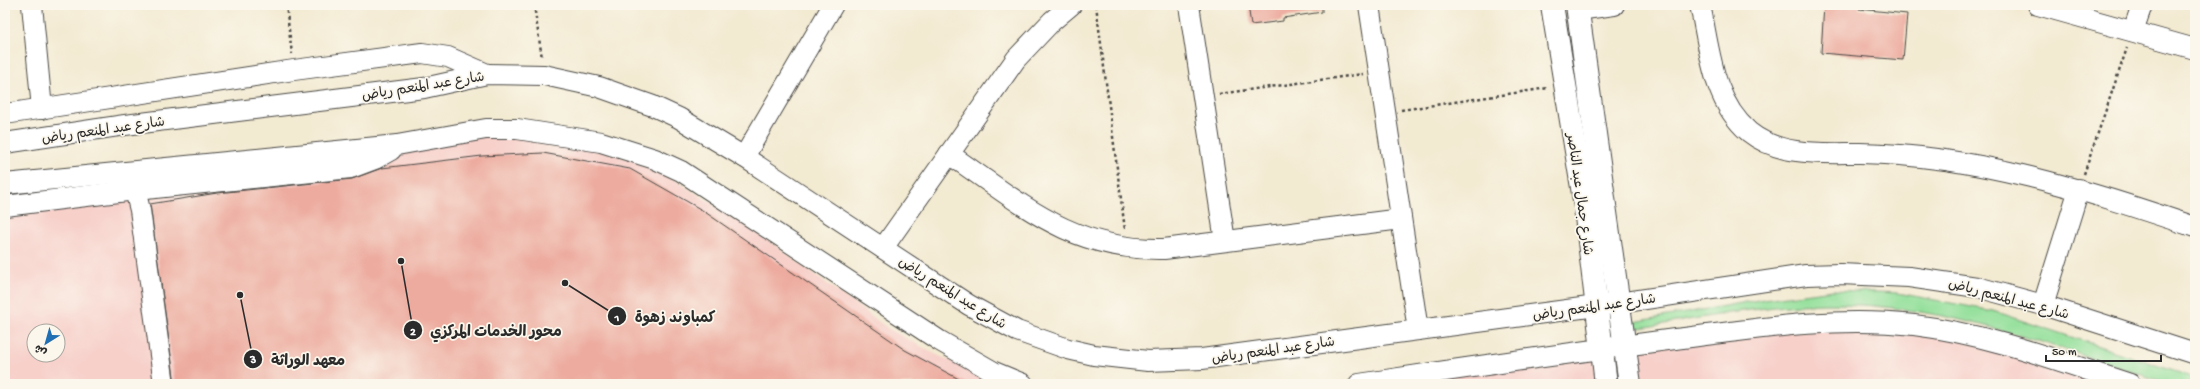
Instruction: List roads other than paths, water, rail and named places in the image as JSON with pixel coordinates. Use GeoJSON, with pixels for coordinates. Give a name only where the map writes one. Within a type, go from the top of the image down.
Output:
{"type":"FeatureCollection","features":[{"type":"Feature","properties":{"kind":"main road","name":"شارع جمال عبد الناصر"},"geometry":{"type":"LineString","coordinates":[[1552,5],[1564,86],[1584,200],[1606,384]]}},
{"type":"Feature","properties":{"kind":"main road","name":"شارع جمال عبد الناصر"},"geometry":{"type":"LineString","coordinates":[[1577,8],[1630,384]]}},
{"type":"Feature","properties":{"kind":"street"},"geometry":{"type":"LineString","coordinates":[[32,5],[42,109]]}},
{"type":"Feature","properties":{"kind":"street"},"geometry":{"type":"LineString","coordinates":[[744,157],[833,5]]}},
{"type":"Feature","properties":{"kind":"street"},"geometry":{"type":"LineString","coordinates":[[883,248],[1016,59],[1052,21],[1071,5]]}},
{"type":"Feature","properties":{"kind":"street"},"geometry":{"type":"LineString","coordinates":[[1189,5],[1225,242]]}},
{"type":"Feature","properties":{"kind":"street"},"geometry":{"type":"LineString","coordinates":[[1369,5],[1418,330]]}},
{"type":"Feature","properties":{"kind":"street"},"geometry":{"type":"LineString","coordinates":[[1577,8],[1614,5]]}},
{"type":"Feature","properties":{"kind":"street"},"geometry":{"type":"LineString","coordinates":[[1700,5],[1716,80],[1723,100],[1735,118],[1751,133],[1769,144],[1797,151],[1874,153],[1956,161],[1998,168],[2079,189],[2195,227]]}},
{"type":"Feature","properties":{"kind":"street"},"geometry":{"type":"LineString","coordinates":[[2038,5],[2195,49]]}},
{"type":"Feature","properties":{"kind":"street"},"geometry":{"type":"LineString","coordinates":[[2133,31],[2142,5]]}},
{"type":"Feature","properties":{"kind":"street"},"geometry":{"type":"LineString","coordinates":[[5,114],[294,70],[422,53],[448,57],[487,74]]}},
{"type":"Feature","properties":{"kind":"street","name":"شارع عبد المنعم رياض"},"geometry":{"type":"LineString","coordinates":[[5,143],[125,125],[424,88],[487,74],[544,75],[599,87],[653,106],[698,128],[992,319],[1042,340],[1094,355],[1148,361],[1202,359],[1619,303],[1806,275],[1875,274],[1943,281],[1984,289],[2043,305],[2195,354]]}},
{"type":"Feature","properties":{"kind":"street"},"geometry":{"type":"LineString","coordinates":[[5,184],[397,145],[468,131],[517,128],[601,142],[656,159],[681,171],[966,358],[1023,384]]}},
{"type":"Feature","properties":{"kind":"street"},"geometry":{"type":"LineString","coordinates":[[5,206],[135,190],[351,168],[375,159],[397,145]]}},
{"type":"Feature","properties":{"kind":"street"},"geometry":{"type":"LineString","coordinates":[[949,154],[1062,229],[1090,240],[1127,248],[1164,249],[1401,219]]}},
{"type":"Feature","properties":{"kind":"street"},"geometry":{"type":"LineString","coordinates":[[2043,305],[2079,189]]}},
{"type":"Feature","properties":{"kind":"street"},"geometry":{"type":"LineString","coordinates":[[135,190],[140,210],[164,384]]}},
{"type":"Feature","properties":{"kind":"street"},"geometry":{"type":"LineString","coordinates":[[1359,384],[1601,348],[1796,324],[1874,322],[1953,331],[1991,339],[2130,384]]}},
{"type":"Feature","properties":{"kind":"place","name":"محور الخدمات المركزي"},"geometry":{"type":"Point","coordinates":[401,261]}},
{"type":"Feature","properties":{"kind":"place","name":"كمباوند زهوة"},"geometry":{"type":"Point","coordinates":[565,283]}},
{"type":"Feature","properties":{"kind":"place","name":"معهد الوراثة"},"geometry":{"type":"Point","coordinates":[240,295]}}]}
